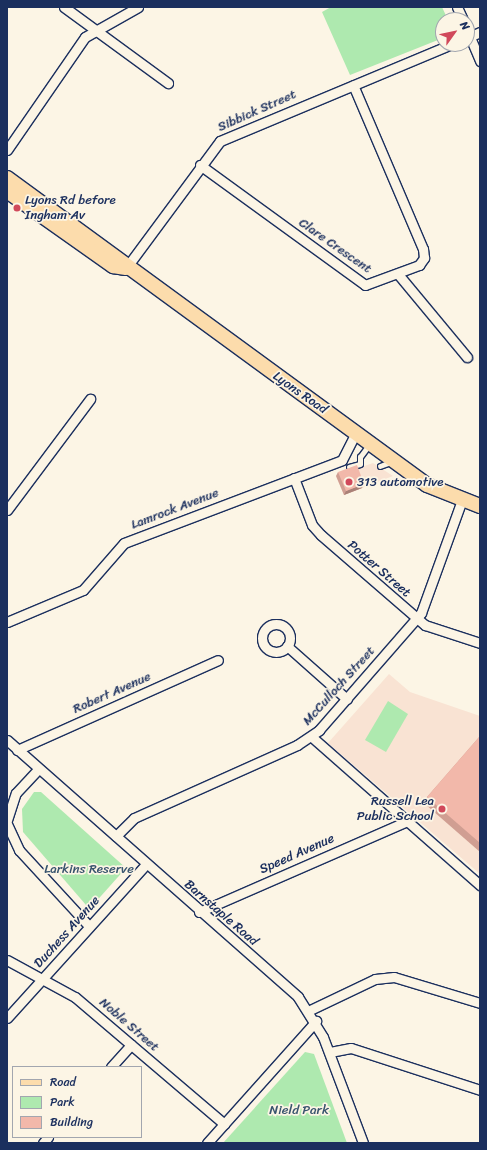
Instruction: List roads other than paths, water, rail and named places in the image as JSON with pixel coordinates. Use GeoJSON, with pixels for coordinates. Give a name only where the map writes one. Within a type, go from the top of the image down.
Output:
{"type":"FeatureCollection","features":[{"type":"Feature","properties":{"kind":"main road","name":"Lyons Road"},"geometry":{"type":"LineString","coordinates":[[7,178],[119,257],[126,268],[427,485],[480,506]]}},
{"type":"Feature","properties":{"kind":"main road","name":"Lyons Road"},"geometry":{"type":"LineString","coordinates":[[7,191],[113,266],[126,268]]}},
{"type":"Feature","properties":{"kind":"street"},"geometry":{"type":"LineString","coordinates":[[64,7],[168,83]]}},
{"type":"Feature","properties":{"kind":"street"},"geometry":{"type":"LineString","coordinates":[[7,150],[72,55],[96,30],[138,7]]}},
{"type":"Feature","properties":{"kind":"street"},"geometry":{"type":"LineString","coordinates":[[475,50],[480,61]]}},
{"type":"Feature","properties":{"kind":"street","name":"Sibbick Street"},"geometry":{"type":"LineString","coordinates":[[126,268],[200,165],[220,141],[435,51]]}},
{"type":"Feature","properties":{"kind":"street","name":"Clare Crescent"},"geometry":{"type":"LineString","coordinates":[[200,165],[365,285],[419,265],[424,258],[423,249],[353,85]]}},
{"type":"Feature","properties":{"kind":"street"},"geometry":{"type":"LineString","coordinates":[[398,274],[467,357]]}},
{"type":"Feature","properties":{"kind":"street"},"geometry":{"type":"LineString","coordinates":[[7,510],[90,399]]}},
{"type":"Feature","properties":{"kind":"street","name":"Lamrock Avenue"},"geometry":{"type":"LineString","coordinates":[[7,622],[83,590],[124,543],[342,460],[356,433]]}},
{"type":"Feature","properties":{"kind":"street","name":"Potter Street"},"geometry":{"type":"LineString","coordinates":[[294,478],[312,525],[416,619],[434,630],[480,643]]}},
{"type":"Feature","properties":{"kind":"street","name":"McCulloch Street"},"geometry":{"type":"LineString","coordinates":[[116,836],[134,818],[312,737],[416,619],[429,598],[462,500]]}},
{"type":"Feature","properties":{"kind":"street"},"geometry":{"type":"LineString","coordinates":[[287,646],[347,699]]}},
{"type":"Feature","properties":{"kind":"street","name":"Robert Avenue"},"geometry":{"type":"LineString","coordinates":[[17,750],[218,660]]}},
{"type":"Feature","properties":{"kind":"street"},"geometry":{"type":"LineString","coordinates":[[312,737],[480,885]]}},
{"type":"Feature","properties":{"kind":"street","name":"Barnstaple Road"},"geometry":{"type":"LineString","coordinates":[[7,740],[310,1010],[330,1052],[363,1143]]}},
{"type":"Feature","properties":{"kind":"street"},"geometry":{"type":"LineString","coordinates":[[7,820],[16,794],[38,769]]}},
{"type":"Feature","properties":{"kind":"street","name":"Speed Avenue"},"geometry":{"type":"LineString","coordinates":[[199,912],[407,821]]}},
{"type":"Feature","properties":{"kind":"street"},"geometry":{"type":"LineString","coordinates":[[7,824],[19,850],[89,926]]}},
{"type":"Feature","properties":{"kind":"street","name":"Duchess Avenue"},"geometry":{"type":"LineString","coordinates":[[7,1018],[146,864]]}},
{"type":"Feature","properties":{"kind":"street","name":"Noble Street"},"geometry":{"type":"LineString","coordinates":[[7,960],[75,997],[224,1124]]}},
{"type":"Feature","properties":{"kind":"street"},"geometry":{"type":"LineString","coordinates":[[310,1010],[375,979],[394,977],[480,1003]]}},
{"type":"Feature","properties":{"kind":"street"},"geometry":{"type":"LineString","coordinates":[[207,1143],[316,1021]]}},
{"type":"Feature","properties":{"kind":"street"},"geometry":{"type":"LineString","coordinates":[[112,1066],[131,1045]]}},
{"type":"Feature","properties":{"kind":"street"},"geometry":{"type":"LineString","coordinates":[[330,1052],[351,1048],[480,1090]]}},
{"type":"Feature","properties":{"kind":"lane"},"geometry":{"type":"LineString","coordinates":[[348,467],[360,464],[360,457],[370,443]]}},
{"type":"Feature","properties":{"kind":"lane"},"geometry":{"type":"LineString","coordinates":[[380,466],[395,461]]}},
{"type":"Feature","properties":{"kind":"place","name":"Lyons Rd before Ingham Av"},"geometry":{"type":"Point","coordinates":[17,208]}},
{"type":"Feature","properties":{"kind":"place","name":"313 automotive"},"geometry":{"type":"Point","coordinates":[349,482]}},
{"type":"Feature","properties":{"kind":"place","name":"Russell Lea Public School"},"geometry":{"type":"Point","coordinates":[442,809]}},
{"type":"Feature","properties":{"kind":"park label","name":"Larkins Reserve"},"geometry":{"type":"Point","coordinates":[89,869]}},
{"type":"Feature","properties":{"kind":"park label","name":"Nield Park"},"geometry":{"type":"Point","coordinates":[299,1110]}}]}
